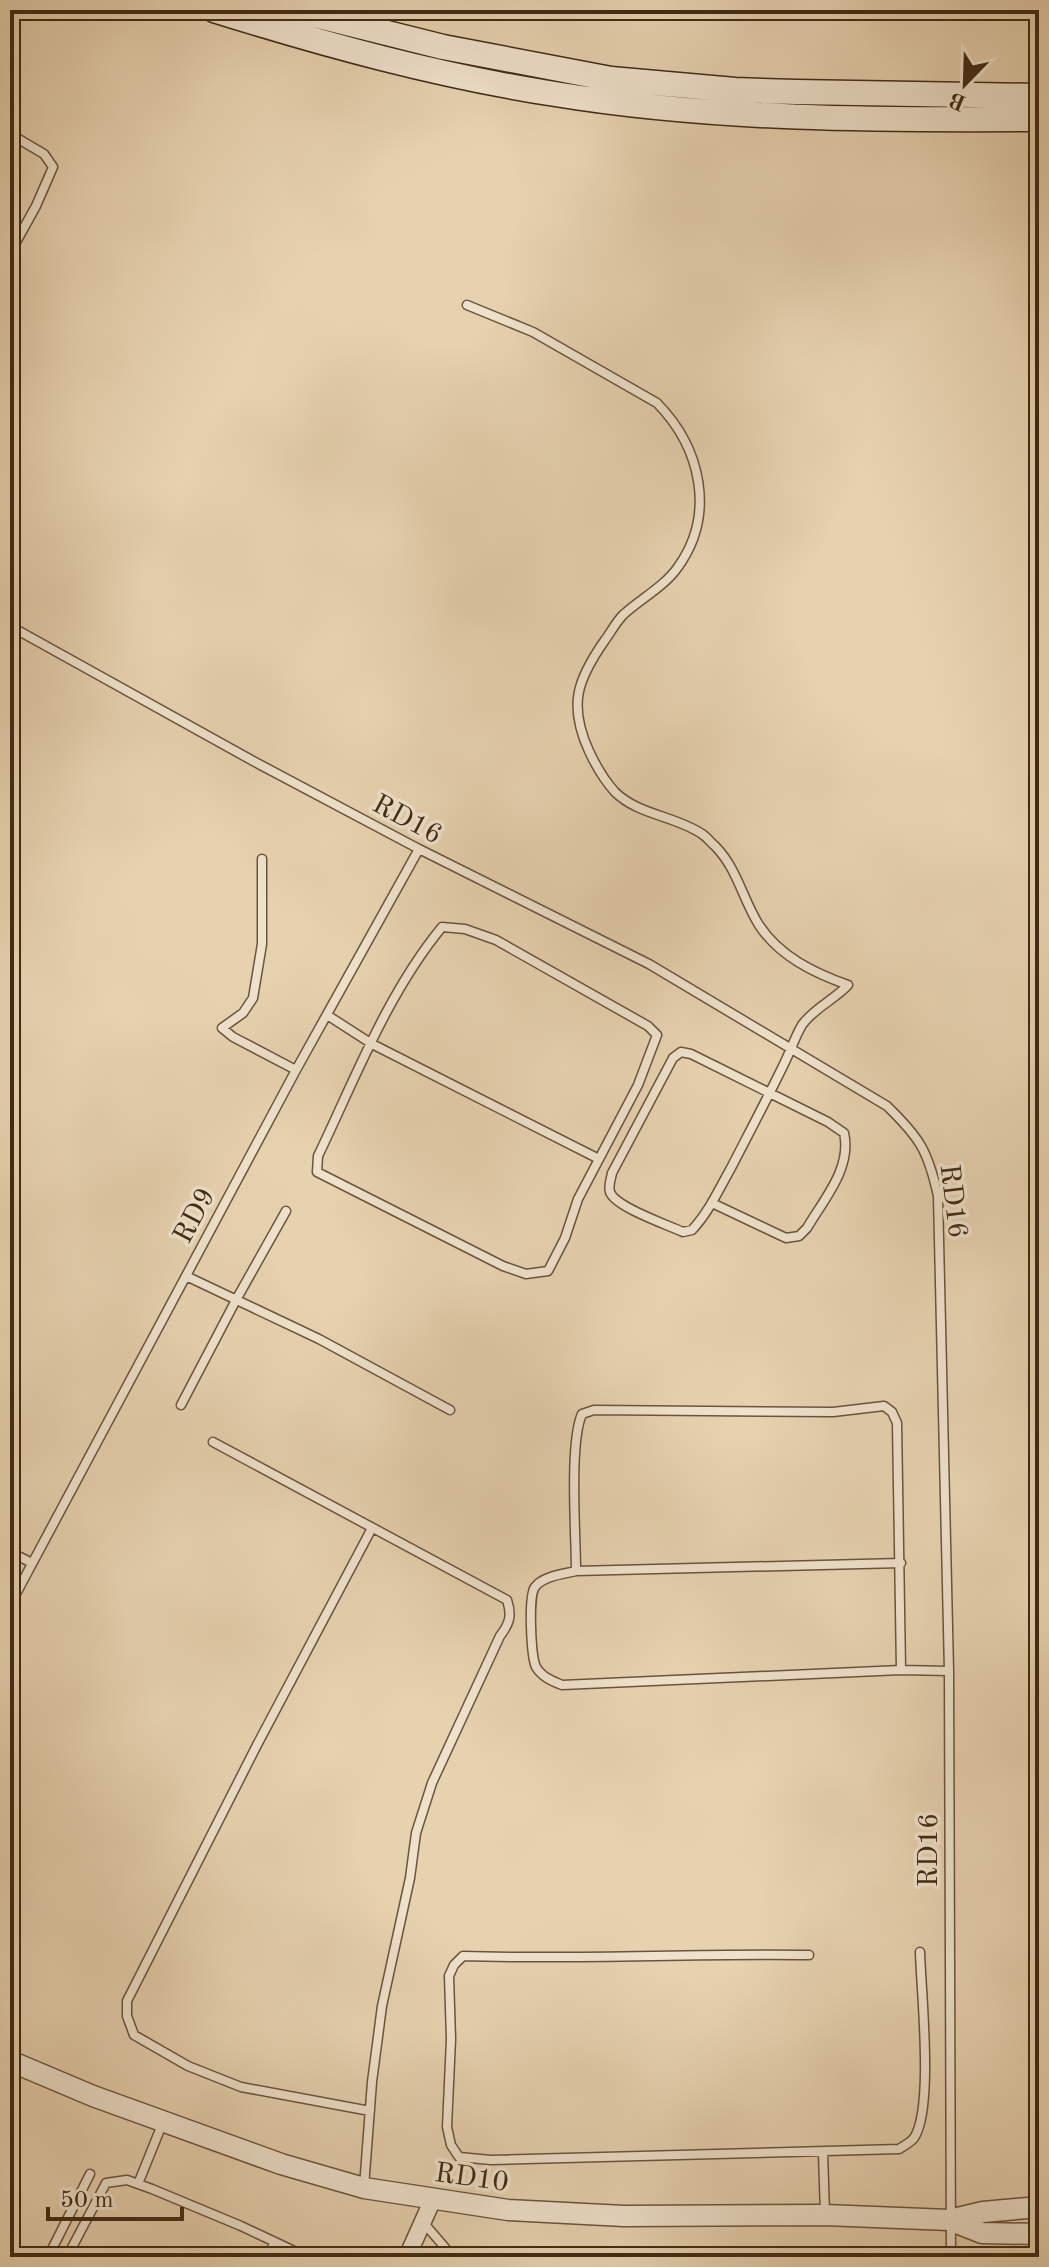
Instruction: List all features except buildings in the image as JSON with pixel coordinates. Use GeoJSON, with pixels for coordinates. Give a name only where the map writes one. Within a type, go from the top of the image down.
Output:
{"type":"FeatureCollection","features":[{"type":"Feature","properties":{"kind":"main road"},"geometry":{"type":"LineString","coordinates":[[214,10],[360,53],[558,95],[789,117],[1039,119]]}},
{"type":"Feature","properties":{"kind":"main road"},"geometry":{"type":"LineString","coordinates":[[295,10],[443,47],[611,79],[735,90],[1039,96]]}},
{"type":"Feature","properties":{"kind":"street","name":"RD10"},"geometry":{"type":"LineString","coordinates":[[10,2061],[93,2096],[281,2164],[364,2188],[508,2210],[609,2215],[825,2215],[949,2220]]}},
{"type":"Feature","properties":{"kind":"street"},"geometry":{"type":"LineString","coordinates":[[407,2257],[433,2199]]}},
{"type":"Feature","properties":{"kind":"street"},"geometry":{"type":"LineString","coordinates":[[949,2220],[983,2212],[1039,2207]]}},
{"type":"Feature","properties":{"kind":"street"},"geometry":{"type":"LineString","coordinates":[[949,2220],[982,2233],[1039,2234]]}},
{"type":"Feature","properties":{"kind":"lane"},"geometry":{"type":"LineString","coordinates":[[10,134],[44,154],[53,167],[10,253]]}},
{"type":"Feature","properties":{"kind":"lane"},"geometry":{"type":"LineString","coordinates":[[467,305],[533,332],[657,403],[672,418],[699,474],[700,503],[694,536],[675,571],[621,617],[584,673],[576,704],[578,727],[593,759],[615,792],[634,804],[702,834],[722,853],[760,926],[790,957],[818,974],[848,985],[837,997],[811,1014],[801,1027],[769,1094],[712,1203],[692,1230],[683,1232],[629,1208],[613,1198],[609,1190],[612,1173],[673,1058],[681,1052],[691,1054],[769,1094],[828,1122],[844,1133],[847,1145],[845,1163],[807,1228],[799,1236],[786,1238],[712,1203]]}},
{"type":"Feature","properties":{"kind":"lane","name":"RD16"},"geometry":{"type":"LineString","coordinates":[[10,626],[419,849],[649,964],[887,1106],[914,1132],[930,1160],[938,1196],[949,1671],[951,2257]]}},
{"type":"Feature","properties":{"kind":"lane","name":"RD9"},"geometry":{"type":"LineString","coordinates":[[10,1605],[296,1070],[419,849]]}},
{"type":"Feature","properties":{"kind":"lane"},"geometry":{"type":"LineString","coordinates":[[262,859],[262,944],[253,998],[243,1013],[222,1028],[296,1070]]}},
{"type":"Feature","properties":{"kind":"lane"},"geometry":{"type":"LineString","coordinates":[[442,927],[465,929],[496,940],[648,1026],[657,1035],[638,1085],[599,1159],[578,1199],[565,1238],[548,1271],[538,1274],[526,1274],[503,1266],[317,1172],[318,1156],[399,988],[423,949],[442,927]]}},
{"type":"Feature","properties":{"kind":"lane"},"geometry":{"type":"LineString","coordinates":[[327,1015],[372,1044],[599,1159]]}},
{"type":"Feature","properties":{"kind":"lane"},"geometry":{"type":"LineString","coordinates":[[181,1405],[286,1211]]}},
{"type":"Feature","properties":{"kind":"lane"},"geometry":{"type":"LineString","coordinates":[[186,1276],[319,1339],[450,1410]]}},
{"type":"Feature","properties":{"kind":"lane"},"geometry":{"type":"LineString","coordinates":[[576,1571],[578,1423],[582,1414],[594,1410],[833,1412],[884,1406],[892,1412],[897,1423],[901,1670]]}},
{"type":"Feature","properties":{"kind":"lane"},"geometry":{"type":"LineString","coordinates":[[213,1442],[507,1600],[511,1611],[509,1624],[500,1636],[432,1783],[416,1833],[410,1878],[382,2006],[364,2188]]}},
{"type":"Feature","properties":{"kind":"lane"},"geometry":{"type":"LineString","coordinates":[[370,2111],[241,2087],[188,2066],[134,2035],[127,2016],[127,2001],[250,1758],[372,1528]]}},
{"type":"Feature","properties":{"kind":"lane"},"geometry":{"type":"LineString","coordinates":[[10,1552],[32,1563]]}},
{"type":"Feature","properties":{"kind":"lane"},"geometry":{"type":"LineString","coordinates":[[901,1563],[576,1571],[543,1581],[534,1587],[530,1600],[535,1666],[548,1679],[562,1685],[901,1670],[949,1671]]}},
{"type":"Feature","properties":{"kind":"lane"},"geometry":{"type":"LineString","coordinates":[[809,1955],[463,1956],[449,1976],[451,2039],[447,2127],[451,2145],[459,2157],[474,2160],[899,2149],[914,2139],[922,2115],[920,1952]]}},
{"type":"Feature","properties":{"kind":"lane"},"geometry":{"type":"LineString","coordinates":[[138,2184],[163,2121]]}},
{"type":"Feature","properties":{"kind":"lane"},"geometry":{"type":"LineString","coordinates":[[823,2153],[825,2215]]}},
{"type":"Feature","properties":{"kind":"lane"},"geometry":{"type":"LineString","coordinates":[[48,2257],[90,2174]]}},
{"type":"Feature","properties":{"kind":"lane"},"geometry":{"type":"LineString","coordinates":[[67,2257],[106,2183],[127,2180],[307,2257]]}},
{"type":"Feature","properties":{"kind":"lane"},"geometry":{"type":"LineString","coordinates":[[423,2222],[453,2257]]}},
{"type":"Feature","properties":{"kind":"lane"},"geometry":{"type":"LineString","coordinates":[[267,2257],[275,2242]]}}]}
